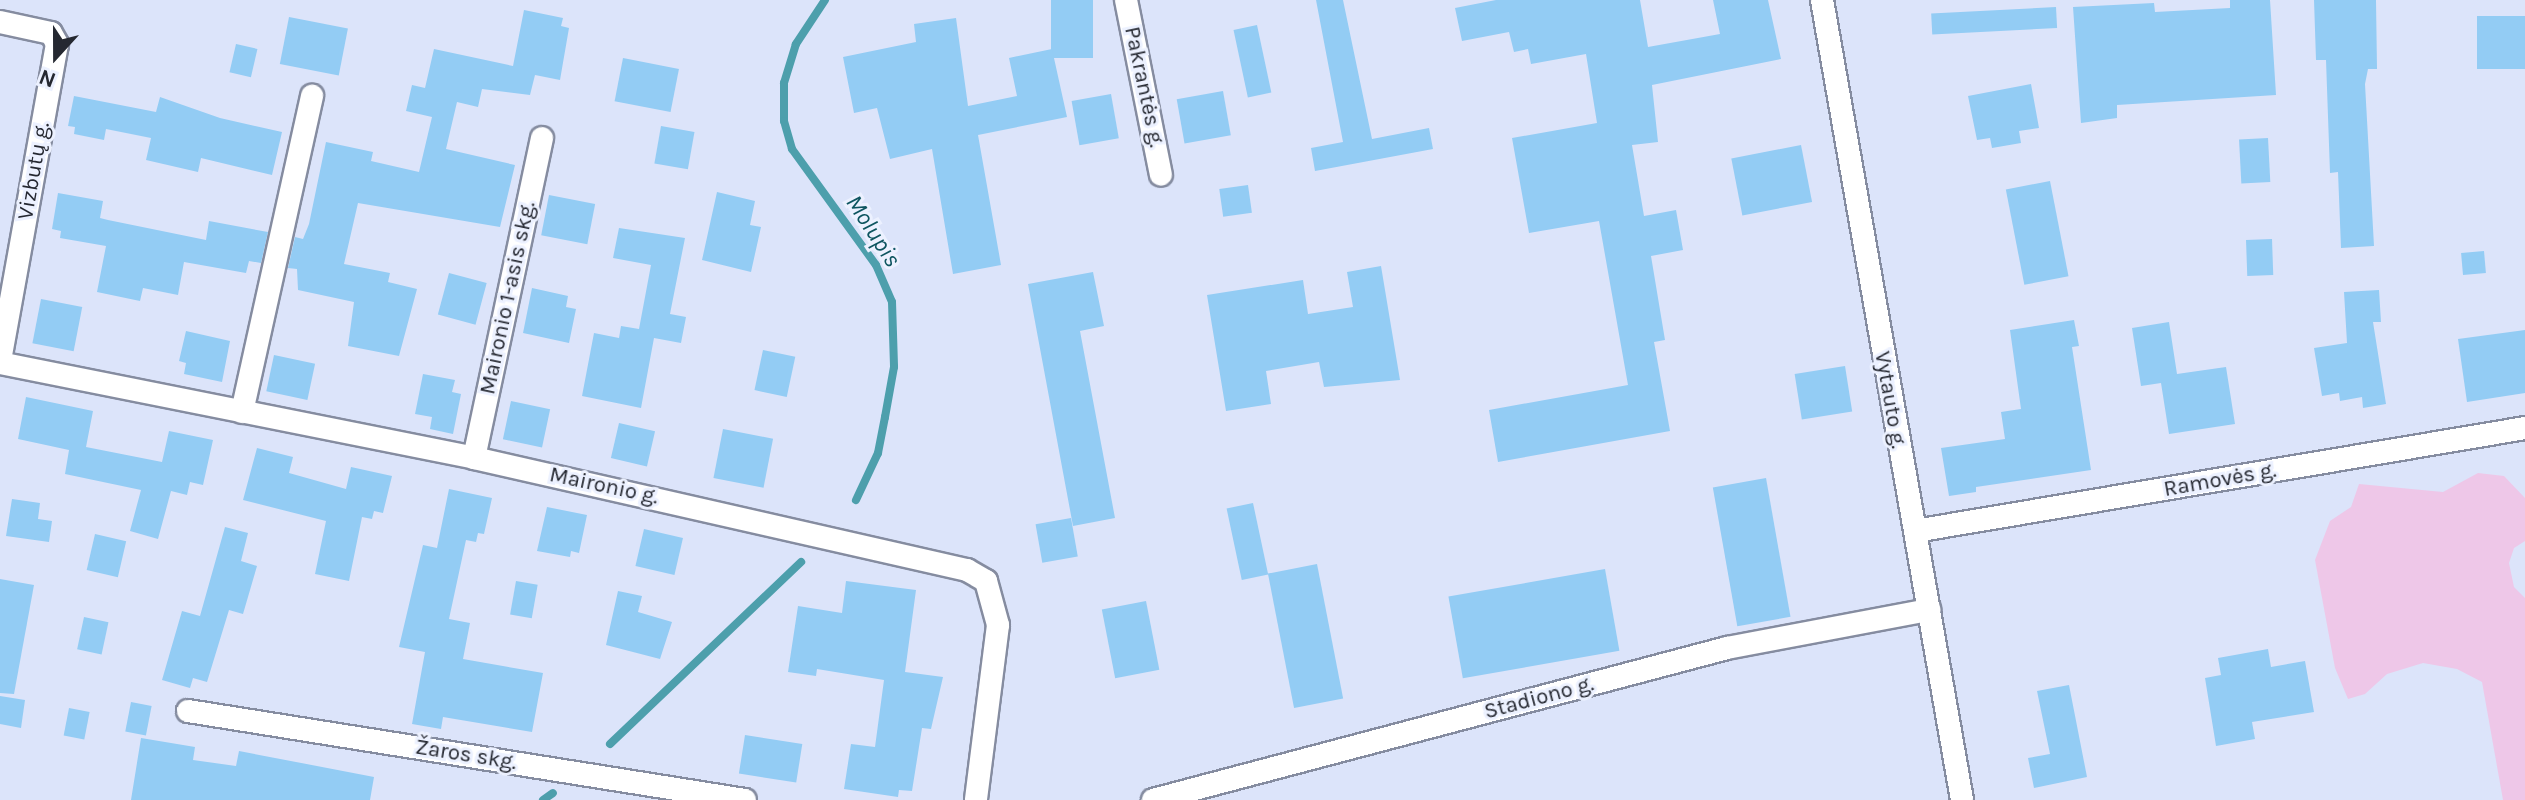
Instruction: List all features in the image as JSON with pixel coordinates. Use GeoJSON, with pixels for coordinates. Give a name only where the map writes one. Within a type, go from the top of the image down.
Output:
{"type":"FeatureCollection","features":[{"type":"Feature","properties":{"kind":"street","name":"Pakrantės g."},"geometry":{"type":"LineString","coordinates":[[1126,0],[1161,175]]}},
{"type":"Feature","properties":{"kind":"street","name":"Vytauto g."},"geometry":{"type":"LineString","coordinates":[[1822,0],[1962,800]]}},
{"type":"Feature","properties":{"kind":"street","name":"Vizbutų g."},"geometry":{"type":"LineString","coordinates":[[0,22],[51,33],[57,44],[0,362]]}},
{"type":"Feature","properties":{"kind":"street"},"geometry":{"type":"LineString","coordinates":[[242,412],[312,96]]}},
{"type":"Feature","properties":{"kind":"street","name":"Maironio 1-asis skg."},"geometry":{"type":"LineString","coordinates":[[474,458],[542,138]]}},
{"type":"Feature","properties":{"kind":"street","name":"Maironio g."},"geometry":{"type":"LineString","coordinates":[[0,362],[474,458],[934,558],[986,581],[998,625],[976,800]]}},
{"type":"Feature","properties":{"kind":"street","name":"Ramovės g."},"geometry":{"type":"LineString","coordinates":[[1915,531],[2525,428]]}},
{"type":"Feature","properties":{"kind":"street","name":"Stadiono g."},"geometry":{"type":"LineString","coordinates":[[1153,800],[1727,648],[1929,610]]}},
{"type":"Feature","properties":{"kind":"street","name":"Žaros skg."},"geometry":{"type":"LineString","coordinates":[[188,711],[745,800]]}},
{"type":"Feature","properties":{"kind":"shaded area"},"geometry":{"type":"Polygon","coordinates":[[[2478,473],[2504,476],[2525,498],[2525,541],[2514,548],[2509,563],[2514,587],[2525,598],[2525,800],[2503,800],[2482,682],[2457,669],[2423,663],[2387,674],[2365,694],[2348,699],[2335,668],[2315,560],[2330,521],[2351,507],[2359,484],[2443,492],[2478,473]]]}},
{"type":"Feature","properties":{"kind":"building"},"geometry":{"type":"Polygon","coordinates":[[[1051,0],[1093,0],[1093,58],[1051,58],[1051,0]]]}},
{"type":"Feature","properties":{"kind":"building"},"geometry":{"type":"Polygon","coordinates":[[[1316,0],[1343,0],[1372,139],[1429,128],[1433,149],[1315,171],[1311,148],[1343,142],[1316,0]]]}},
{"type":"Feature","properties":{"kind":"building"},"geometry":{"type":"Polygon","coordinates":[[[1496,0],[1640,0],[1648,47],[1720,34],[1713,0],[1768,0],[1781,59],[1652,85],[1658,142],[1632,145],[1644,216],[1676,210],[1683,250],[1651,256],[1665,340],[1654,342],[1670,431],[1498,462],[1489,410],[1628,385],[1599,221],[1529,233],[1512,138],[1597,123],[1586,54],[1531,64],[1528,49],[1514,52],[1509,32],[1462,41],[1455,8],[1496,0]]]}},
{"type":"Feature","properties":{"kind":"building"},"geometry":{"type":"Polygon","coordinates":[[[2230,0],[2270,0],[2276,95],[2117,105],[2117,118],[2081,123],[2073,7],[2154,3],[2155,12],[2230,8],[2230,0]]]}},
{"type":"Feature","properties":{"kind":"building"},"geometry":{"type":"Polygon","coordinates":[[[2314,0],[2376,0],[2377,69],[2368,69],[2365,84],[2374,246],[2341,248],[2338,172],[2330,173],[2326,60],[2316,60],[2314,0]]]}},
{"type":"Feature","properties":{"kind":"building"},"geometry":{"type":"Polygon","coordinates":[[[2056,7],[2057,28],[1932,35],[1931,14],[2056,7]]]}},
{"type":"Feature","properties":{"kind":"building"},"geometry":{"type":"Polygon","coordinates":[[[524,10],[563,18],[561,26],[569,28],[560,80],[535,75],[530,95],[482,89],[478,107],[457,102],[446,149],[515,165],[500,227],[358,203],[344,264],[390,273],[388,282],[417,289],[399,356],[348,346],[354,302],[298,290],[297,269],[288,268],[295,237],[303,239],[309,224],[326,142],[373,152],[371,161],[419,172],[432,117],[406,111],[412,85],[425,88],[434,49],[513,66],[524,10]]]}},
{"type":"Feature","properties":{"kind":"building"},"geometry":{"type":"Polygon","coordinates":[[[2477,16],[2525,16],[2525,69],[2477,69],[2477,16]]]}},
{"type":"Feature","properties":{"kind":"building"},"geometry":{"type":"Polygon","coordinates":[[[289,17],[348,28],[339,76],[280,64],[289,17]]]}},
{"type":"Feature","properties":{"kind":"building"},"geometry":{"type":"Polygon","coordinates":[[[956,18],[968,106],[1017,96],[1009,58],[1052,49],[1067,117],[978,135],[1001,265],[953,274],[932,149],[890,159],[877,108],[854,113],[843,57],[916,42],[914,24],[956,18]]]}},
{"type":"Feature","properties":{"kind":"building"},"geometry":{"type":"Polygon","coordinates":[[[1257,25],[1271,92],[1248,97],[1234,30],[1257,25]]]}},
{"type":"Feature","properties":{"kind":"building"},"geometry":{"type":"Polygon","coordinates":[[[236,44],[257,49],[251,77],[229,72],[236,44]]]}},
{"type":"Feature","properties":{"kind":"building"},"geometry":{"type":"Polygon","coordinates":[[[623,58],[679,69],[671,112],[615,101],[623,58]]]}},
{"type":"Feature","properties":{"kind":"building"},"geometry":{"type":"Polygon","coordinates":[[[2031,84],[2039,128],[2019,131],[2021,143],[1992,148],[1990,138],[1977,140],[1968,96],[2031,84]]]}},
{"type":"Feature","properties":{"kind":"building"},"geometry":{"type":"Polygon","coordinates":[[[1223,91],[1231,135],[1185,143],[1177,99],[1223,91]]]}},
{"type":"Feature","properties":{"kind":"building"},"geometry":{"type":"Polygon","coordinates":[[[1111,94],[1119,138],[1079,145],[1072,101],[1111,94]]]}},
{"type":"Feature","properties":{"kind":"building"},"geometry":{"type":"Polygon","coordinates":[[[74,96],[156,112],[160,97],[220,118],[282,132],[272,175],[201,158],[198,172],[146,160],[151,138],[106,129],[104,140],[74,134],[75,127],[68,126],[74,96]]]}},
{"type":"Feature","properties":{"kind":"building"},"geometry":{"type":"Polygon","coordinates":[[[661,126],[694,132],[688,169],[654,163],[661,126]]]}},
{"type":"Feature","properties":{"kind":"building"},"geometry":{"type":"Polygon","coordinates":[[[2268,138],[2270,182],[2241,183],[2239,140],[2268,138]]]}},
{"type":"Feature","properties":{"kind":"building"},"geometry":{"type":"Polygon","coordinates":[[[1801,145],[1812,202],[1742,215],[1731,159],[1801,145]]]}},
{"type":"Feature","properties":{"kind":"building"},"geometry":{"type":"Polygon","coordinates":[[[2050,181],[2069,276],[2024,285],[2006,190],[2050,181]]]}},
{"type":"Feature","properties":{"kind":"building"},"geometry":{"type":"Polygon","coordinates":[[[1248,185],[1252,213],[1223,217],[1219,189],[1248,185]]]}},
{"type":"Feature","properties":{"kind":"building"},"geometry":{"type":"Polygon","coordinates":[[[717,192],[755,201],[750,225],[761,227],[751,272],[702,260],[717,192]]]}},
{"type":"Feature","properties":{"kind":"building"},"geometry":{"type":"Polygon","coordinates":[[[58,193],[103,201],[100,218],[206,240],[209,221],[268,232],[261,263],[249,261],[246,273],[184,262],[178,295],[143,288],[140,301],[97,292],[106,246],[60,238],[61,231],[52,229],[58,193]]]}},
{"type":"Feature","properties":{"kind":"building"},"geometry":{"type":"Polygon","coordinates":[[[549,195],[595,204],[587,244],[541,235],[549,195]]]}},
{"type":"Feature","properties":{"kind":"building"},"geometry":{"type":"Polygon","coordinates":[[[619,228],[685,238],[670,314],[686,317],[681,343],[654,338],[641,408],[582,396],[594,333],[619,338],[621,326],[639,329],[651,265],[613,258],[619,228]]]}},
{"type":"Feature","properties":{"kind":"building"},"geometry":{"type":"Polygon","coordinates":[[[2272,239],[2273,275],[2247,276],[2246,240],[2272,239]]]}},
{"type":"Feature","properties":{"kind":"building"},"geometry":{"type":"Polygon","coordinates":[[[2484,251],[2486,273],[2463,275],[2461,253],[2484,251]]]}},
{"type":"Feature","properties":{"kind":"building"},"geometry":{"type":"Polygon","coordinates":[[[1381,266],[1400,380],[1324,387],[1319,362],[1266,371],[1271,404],[1226,411],[1207,295],[1303,280],[1308,314],[1353,307],[1347,272],[1381,266]]]}},
{"type":"Feature","properties":{"kind":"building"},"geometry":{"type":"Polygon","coordinates":[[[1093,272],[1104,326],[1080,331],[1115,518],[1073,526],[1028,284],[1093,272]]]}},
{"type":"Feature","properties":{"kind":"building"},"geometry":{"type":"Polygon","coordinates":[[[449,273],[487,283],[476,325],[438,315],[449,273]]]}},
{"type":"Feature","properties":{"kind":"building"},"geometry":{"type":"Polygon","coordinates":[[[532,288],[568,296],[566,307],[576,309],[569,343],[523,333],[532,288]]]}},
{"type":"Feature","properties":{"kind":"building"},"geometry":{"type":"Polygon","coordinates":[[[2379,290],[2381,322],[2373,322],[2386,404],[2363,408],[2362,397],[2340,401],[2339,393],[2322,396],[2314,348],[2347,343],[2344,292],[2379,290]]]}},
{"type":"Feature","properties":{"kind":"building"},"geometry":{"type":"Polygon","coordinates":[[[41,299],[82,307],[74,351],[32,343],[41,299]]]}},
{"type":"Feature","properties":{"kind":"building"},"geometry":{"type":"Polygon","coordinates":[[[2074,320],[2079,346],[2072,347],[2091,470],[1976,487],[1976,492],[1949,496],[1941,448],[2005,439],[2001,412],[2021,409],[2010,330],[2074,320]]]}},
{"type":"Feature","properties":{"kind":"building"},"geometry":{"type":"Polygon","coordinates":[[[2169,322],[2177,374],[2226,367],[2235,424],[2169,434],[2161,383],[2141,386],[2132,328],[2169,322]]]}},
{"type":"Feature","properties":{"kind":"building"},"geometry":{"type":"Polygon","coordinates":[[[2525,330],[2525,393],[2467,402],[2458,339],[2525,330]]]}},
{"type":"Feature","properties":{"kind":"building"},"geometry":{"type":"Polygon","coordinates":[[[186,331],[230,341],[222,382],[184,374],[186,363],[179,361],[186,331]]]}},
{"type":"Feature","properties":{"kind":"building"},"geometry":{"type":"Polygon","coordinates":[[[763,350],[795,357],[787,397],[754,390],[763,350]]]}},
{"type":"Feature","properties":{"kind":"building"},"geometry":{"type":"Polygon","coordinates":[[[274,355],[315,364],[307,400],[266,391],[274,355]]]}},
{"type":"Feature","properties":{"kind":"building"},"geometry":{"type":"Polygon","coordinates":[[[1845,366],[1852,411],[1802,419],[1795,374],[1845,366]]]}},
{"type":"Feature","properties":{"kind":"building"},"geometry":{"type":"Polygon","coordinates":[[[423,374],[455,380],[452,392],[461,394],[453,434],[430,429],[432,417],[415,414],[423,374]]]}},
{"type":"Feature","properties":{"kind":"building"},"geometry":{"type":"Polygon","coordinates":[[[26,397],[93,411],[86,447],[162,462],[169,431],[213,440],[203,485],[190,482],[187,495],[171,491],[158,539],[130,531],[141,490],[65,474],[69,450],[18,439],[26,397]]]}},
{"type":"Feature","properties":{"kind":"building"},"geometry":{"type":"Polygon","coordinates":[[[511,401],[550,409],[542,447],[503,439],[511,401]]]}},
{"type":"Feature","properties":{"kind":"building"},"geometry":{"type":"Polygon","coordinates":[[[619,423],[655,431],[647,466],[611,458],[619,423]]]}},
{"type":"Feature","properties":{"kind":"building"},"geometry":{"type":"Polygon","coordinates":[[[723,429],[773,439],[764,488],[713,478],[723,429]]]}},
{"type":"Feature","properties":{"kind":"building"},"geometry":{"type":"Polygon","coordinates":[[[257,448],[293,457],[289,473],[346,489],[351,467],[392,476],[383,513],[374,511],[372,519],[362,517],[349,581],[315,574],[326,521],[243,500],[257,448]]]}},
{"type":"Feature","properties":{"kind":"building"},"geometry":{"type":"Polygon","coordinates":[[[1766,478],[1790,617],[1737,626],[1713,487],[1766,478]]]}},
{"type":"Feature","properties":{"kind":"building"},"geometry":{"type":"Polygon","coordinates":[[[449,489],[492,498],[484,534],[478,533],[476,542],[466,540],[449,619],[470,623],[463,659],[543,673],[532,732],[443,717],[441,729],[412,724],[425,652],[399,647],[423,545],[437,548],[449,489]]]}},
{"type":"Feature","properties":{"kind":"building"},"geometry":{"type":"Polygon","coordinates":[[[12,499],[40,503],[38,519],[52,521],[49,542],[6,536],[12,499]]]}},
{"type":"Feature","properties":{"kind":"building"},"geometry":{"type":"Polygon","coordinates":[[[1253,503],[1268,574],[1242,580],[1227,509],[1253,503]]]}},
{"type":"Feature","properties":{"kind":"building"},"geometry":{"type":"Polygon","coordinates":[[[547,507],[587,515],[579,553],[571,551],[570,557],[537,551],[547,507]]]}},
{"type":"Feature","properties":{"kind":"building"},"geometry":{"type":"Polygon","coordinates":[[[1071,518],[1078,556],[1042,563],[1036,524],[1071,518]]]}},
{"type":"Feature","properties":{"kind":"building"},"geometry":{"type":"Polygon","coordinates":[[[225,527],[248,533],[241,561],[257,566],[243,614],[229,610],[207,682],[193,678],[190,688],[162,680],[182,611],[200,616],[225,527]]]}},
{"type":"Feature","properties":{"kind":"building"},"geometry":{"type":"Polygon","coordinates":[[[644,529],[683,538],[674,575],[635,566],[644,529]]]}},
{"type":"Feature","properties":{"kind":"building"},"geometry":{"type":"Polygon","coordinates":[[[95,534],[126,541],[118,577],[87,570],[95,534]]]}},
{"type":"Feature","properties":{"kind":"building"},"geometry":{"type":"Polygon","coordinates":[[[1317,564],[1343,698],[1294,708],[1268,574],[1317,564]]]}},
{"type":"Feature","properties":{"kind":"building"},"geometry":{"type":"Polygon","coordinates":[[[1605,569],[1619,651],[1463,678],[1448,597],[1605,569]]]}},
{"type":"Feature","properties":{"kind":"building"},"geometry":{"type":"Polygon","coordinates":[[[0,579],[34,585],[14,694],[0,693],[0,579]]]}},
{"type":"Feature","properties":{"kind":"building"},"geometry":{"type":"Polygon","coordinates":[[[516,581],[538,585],[532,618],[510,614],[516,581]]]}},
{"type":"Feature","properties":{"kind":"building"},"geometry":{"type":"Polygon","coordinates":[[[846,581],[916,590],[905,672],[943,677],[931,729],[922,728],[912,791],[899,790],[898,797],[844,789],[851,744],[875,747],[884,680],[817,669],[816,676],[788,672],[798,606],[842,613],[846,581]]]}},
{"type":"Feature","properties":{"kind":"building"},"geometry":{"type":"Polygon","coordinates":[[[618,591],[642,596],[638,612],[672,622],[660,659],[606,645],[618,591]]]}},
{"type":"Feature","properties":{"kind":"building"},"geometry":{"type":"Polygon","coordinates":[[[1146,601],[1159,670],[1115,678],[1102,610],[1146,601]]]}},
{"type":"Feature","properties":{"kind":"building"},"geometry":{"type":"Polygon","coordinates":[[[84,617],[108,622],[102,654],[77,649],[84,617]]]}},
{"type":"Feature","properties":{"kind":"building"},"geometry":{"type":"Polygon","coordinates":[[[2268,649],[2271,667],[2305,661],[2314,712],[2252,722],[2255,739],[2216,746],[2205,678],[2221,675],[2218,658],[2268,649]]]}},
{"type":"Feature","properties":{"kind":"building"},"geometry":{"type":"Polygon","coordinates":[[[2069,685],[2087,777],[2034,788],[2028,758],[2050,754],[2037,691],[2069,685]]]}},
{"type":"Feature","properties":{"kind":"building"},"geometry":{"type":"Polygon","coordinates":[[[0,696],[25,700],[21,728],[0,724],[0,696]]]}},
{"type":"Feature","properties":{"kind":"building"},"geometry":{"type":"Polygon","coordinates":[[[131,702],[152,706],[146,735],[125,731],[131,702]]]}},
{"type":"Feature","properties":{"kind":"building"},"geometry":{"type":"Polygon","coordinates":[[[69,708],[90,712],[84,739],[64,735],[69,708]]]}},
{"type":"Feature","properties":{"kind":"building"},"geometry":{"type":"Polygon","coordinates":[[[745,735],[802,744],[796,783],[739,774],[745,735]]]}},
{"type":"Feature","properties":{"kind":"building"},"geometry":{"type":"Polygon","coordinates":[[[141,738],[195,747],[193,760],[236,766],[239,751],[374,777],[370,800],[131,800],[141,738]]]}},
{"type":"Feature","properties":{"kind":"waterway","name":"Molupis"},"geometry":{"type":"LineString","coordinates":[[825,0],[796,44],[784,83],[784,121],[792,149],[876,265],[892,302],[894,367],[885,417],[878,453],[856,500]]}},
{"type":"Feature","properties":{"kind":"waterway","name":"Molupis"},"geometry":{"type":"LineString","coordinates":[[610,744],[801,562]]}},
{"type":"Feature","properties":{"kind":"waterway","name":"Molupis"},"geometry":{"type":"LineString","coordinates":[[543,800],[553,793]]}}]}
